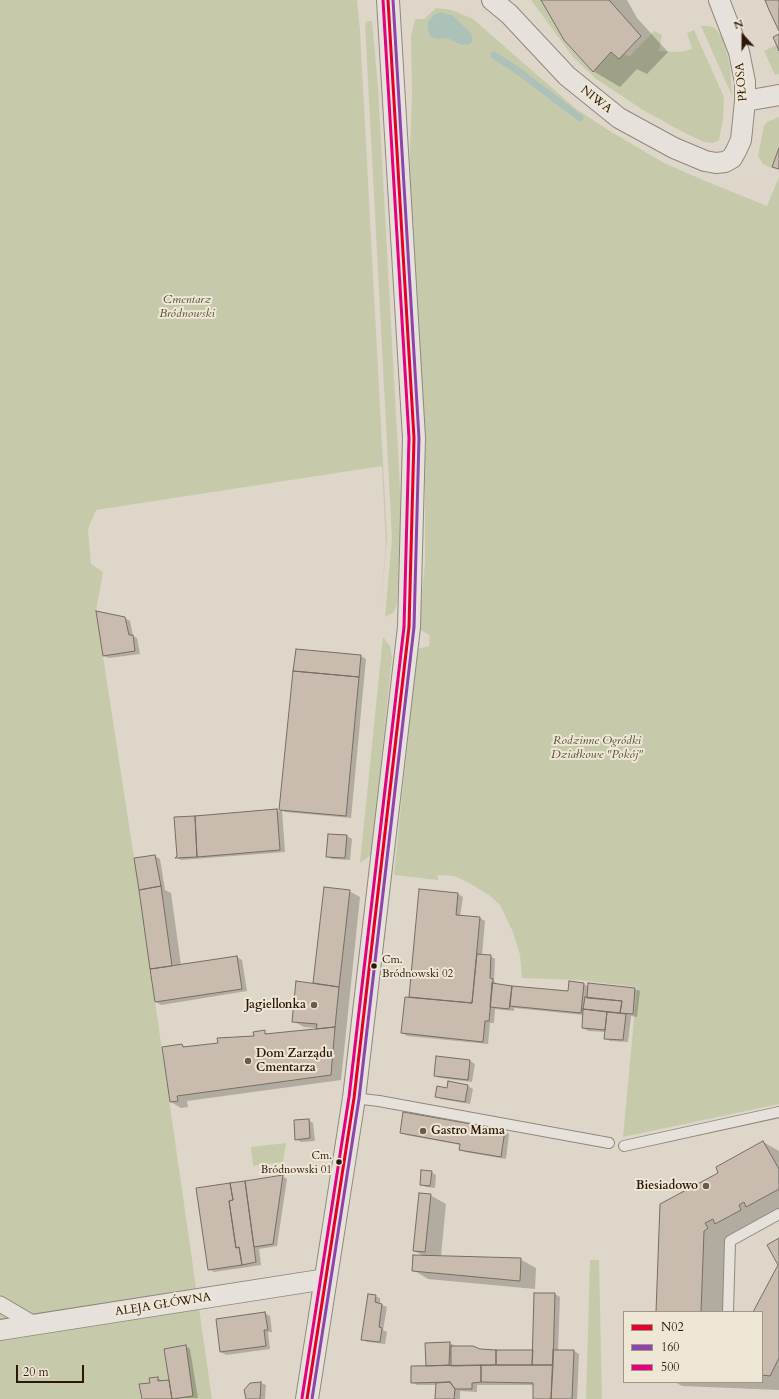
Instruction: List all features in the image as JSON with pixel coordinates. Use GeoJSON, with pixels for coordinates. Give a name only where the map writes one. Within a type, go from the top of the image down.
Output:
{"type":"FeatureCollection","features":[{"type":"Feature","properties":{"kind":"street"},"geometry":{"type":"LineString","coordinates":[[307,1399],[354,1098],[409,627],[414,438],[388,0]]}},
{"type":"Feature","properties":{"kind":"street","name":"NIWA"},"geometry":{"type":"LineString","coordinates":[[492,0],[509,14],[567,76],[619,118],[652,137],[698,158],[716,163],[725,162]]}},
{"type":"Feature","properties":{"kind":"street","name":"PŁOSA"},"geometry":{"type":"LineString","coordinates":[[719,0],[739,52],[745,82],[745,101],[741,140],[732,158],[725,162]]}},
{"type":"Feature","properties":{"kind":"street"},"geometry":{"type":"LineString","coordinates":[[745,101],[779,95]]}},
{"type":"Feature","properties":{"kind":"street","name":"ALEJA GŁÓWNA"},"geometry":{"type":"LineString","coordinates":[[0,1330],[326,1279]]}},
{"type":"Feature","properties":{"kind":"street"},"geometry":{"type":"LineString","coordinates":[[0,1304],[34,1324]]}},
{"type":"Feature","properties":{"kind":"lane"},"geometry":{"type":"LineString","coordinates":[[354,1098],[379,1101],[609,1143]]}},
{"type":"Feature","properties":{"kind":"lane"},"geometry":{"type":"LineString","coordinates":[[624,1146],[779,1112]]}},
{"type":"Feature","properties":{"kind":"lane"},"geometry":{"type":"LineString","coordinates":[[728,1311],[730,1241],[779,1214]]}},
{"type":"Feature","properties":{"kind":"green space","name":"Cmentarz Bródnowski"},"geometry":{"type":"Polygon","coordinates":[[[0,0],[357,0],[360,30],[387,539],[380,617],[386,544],[382,466],[96,510],[88,529],[91,564],[103,572],[96,611],[139,890],[212,1399],[0,1399],[0,0]]]}},
{"type":"Feature","properties":{"kind":"green space"},"geometry":{"type":"Polygon","coordinates":[[[531,0],[541,0],[564,40],[592,72],[611,52],[619,59],[624,53],[629,57],[654,31],[662,35],[659,51],[680,52],[692,49],[687,33],[694,30],[724,97],[723,119],[719,140],[713,143],[704,142],[683,132],[643,110],[596,79],[573,57],[531,0]]]}},
{"type":"Feature","properties":{"kind":"green space","name":"Rodzinne Ogródki Działkowe \"Pokój\""},"geometry":{"type":"Polygon","coordinates":[[[436,8],[452,10],[473,19],[575,108],[608,130],[664,163],[767,206],[779,177],[779,1104],[623,1137],[637,987],[578,980],[522,978],[520,955],[513,932],[500,905],[489,895],[454,876],[438,875],[438,880],[394,875],[417,649],[429,646],[430,638],[429,635],[419,629],[425,562],[425,493],[409,176],[412,97],[411,36],[415,19],[424,19],[436,8]]]}},
{"type":"Feature","properties":{"kind":"green space"},"geometry":{"type":"Polygon","coordinates":[[[367,21],[372,21],[378,87],[401,521],[397,603],[394,612],[385,617],[392,539],[365,24],[367,21]]]}},
{"type":"Feature","properties":{"kind":"green space"},"geometry":{"type":"Polygon","coordinates":[[[701,26],[715,28],[723,39],[730,66],[732,96],[701,26]]]}},
{"type":"Feature","properties":{"kind":"green space"},"geometry":{"type":"Polygon","coordinates":[[[776,45],[779,51],[779,74],[775,75],[764,51],[776,45]]]}},
{"type":"Feature","properties":{"kind":"green space"},"geometry":{"type":"Polygon","coordinates":[[[779,117],[779,148],[772,167],[779,171],[763,164],[758,156],[764,126],[767,122],[779,117]]]}},
{"type":"Feature","properties":{"kind":"green space"},"geometry":{"type":"Polygon","coordinates":[[[383,637],[390,646],[392,657],[372,850],[369,857],[360,863],[383,637]]]}},
{"type":"Feature","properties":{"kind":"green space"},"geometry":{"type":"Polygon","coordinates":[[[286,1143],[283,1162],[253,1166],[251,1147],[286,1143]]]}},
{"type":"Feature","properties":{"kind":"green space"},"geometry":{"type":"Polygon","coordinates":[[[590,1260],[599,1260],[602,1399],[586,1399],[590,1260]]]}},
{"type":"Feature","properties":{"kind":"shaded area"},"geometry":{"type":"Polygon","coordinates":[[[440,12],[452,15],[471,33],[473,41],[468,45],[461,45],[447,38],[436,39],[431,37],[428,31],[428,22],[433,16],[440,12]]]}},
{"type":"Feature","properties":{"kind":"building"},"geometry":{"type":"Polygon","coordinates":[[[541,0],[609,0],[641,36],[619,59],[611,52],[593,72],[564,40],[541,0]]]}},
{"type":"Feature","properties":{"kind":"building"},"geometry":{"type":"Polygon","coordinates":[[[765,0],[779,0],[779,31],[769,10],[765,0]]]}},
{"type":"Feature","properties":{"kind":"building"},"geometry":{"type":"Polygon","coordinates":[[[779,34],[779,51],[773,37],[779,34]]]}},
{"type":"Feature","properties":{"kind":"building"},"geometry":{"type":"Polygon","coordinates":[[[779,148],[779,169],[772,167],[779,148]]]}},
{"type":"Feature","properties":{"kind":"building"},"geometry":{"type":"Polygon","coordinates":[[[96,611],[125,617],[129,635],[133,635],[135,651],[103,656],[96,611]]]}},
{"type":"Feature","properties":{"kind":"building"},"geometry":{"type":"Polygon","coordinates":[[[296,649],[361,655],[359,677],[293,671],[296,649]]]}},
{"type":"Feature","properties":{"kind":"building"},"geometry":{"type":"Polygon","coordinates":[[[293,671],[359,677],[346,816],[279,810],[293,671]]]}},
{"type":"Feature","properties":{"kind":"building"},"geometry":{"type":"Polygon","coordinates":[[[277,809],[280,850],[197,857],[195,816],[277,809]]]}},
{"type":"Feature","properties":{"kind":"building"},"geometry":{"type":"Polygon","coordinates":[[[195,816],[197,857],[175,858],[177,856],[174,817],[195,816]]]}},
{"type":"Feature","properties":{"kind":"building"},"geometry":{"type":"Polygon","coordinates":[[[328,834],[347,835],[345,858],[326,857],[328,834]]]}},
{"type":"Feature","properties":{"kind":"building"},"geometry":{"type":"Polygon","coordinates":[[[155,855],[161,886],[139,890],[134,858],[155,855]]]}},
{"type":"Feature","properties":{"kind":"building"},"geometry":{"type":"Polygon","coordinates":[[[161,886],[172,966],[150,969],[139,890],[161,886]]]}},
{"type":"Feature","properties":{"kind":"building"},"geometry":{"type":"Polygon","coordinates":[[[324,887],[350,890],[339,987],[313,983],[324,887]]]}},
{"type":"Feature","properties":{"kind":"building"},"geometry":{"type":"Polygon","coordinates":[[[419,889],[458,893],[456,915],[480,917],[472,1003],[409,997],[419,889]]]}},
{"type":"Feature","properties":{"kind":"building"},"geometry":{"type":"Polygon","coordinates":[[[477,954],[491,955],[490,978],[493,979],[489,1021],[485,1021],[483,1042],[401,1033],[405,997],[472,1003],[477,954]]]}},
{"type":"Feature","properties":{"kind":"building"},"geometry":{"type":"Polygon","coordinates":[[[237,956],[242,989],[155,1002],[150,969],[237,956]]]}},
{"type":"Feature","properties":{"kind":"building"},"geometry":{"type":"Polygon","coordinates":[[[296,981],[339,987],[335,1027],[316,1029],[317,1024],[292,1022],[296,981]]]}},
{"type":"Feature","properties":{"kind":"building"},"geometry":{"type":"Polygon","coordinates":[[[569,981],[584,983],[581,1013],[510,1006],[512,986],[568,991],[569,981]]]}},
{"type":"Feature","properties":{"kind":"building"},"geometry":{"type":"Polygon","coordinates":[[[492,983],[512,986],[509,1009],[490,1007],[492,983]]]}},
{"type":"Feature","properties":{"kind":"building"},"geometry":{"type":"Polygon","coordinates":[[[588,983],[635,988],[633,1014],[620,1013],[622,1001],[587,998],[588,983]]]}},
{"type":"Feature","properties":{"kind":"building"},"geometry":{"type":"Polygon","coordinates":[[[585,997],[622,1001],[620,1013],[583,1009],[585,997]]]}},
{"type":"Feature","properties":{"kind":"building"},"geometry":{"type":"Polygon","coordinates":[[[583,1009],[607,1012],[605,1030],[582,1028],[583,1009]]]}},
{"type":"Feature","properties":{"kind":"building"},"geometry":{"type":"Polygon","coordinates":[[[607,1012],[626,1014],[623,1040],[604,1039],[607,1012]]]}},
{"type":"Feature","properties":{"kind":"building","name":"Dom Zarządu Cmentarza"},"geometry":{"type":"Polygon","coordinates":[[[335,1027],[331,1075],[177,1096],[178,1101],[170,1102],[162,1047],[182,1044],[183,1047],[218,1043],[217,1038],[254,1036],[253,1032],[265,1030],[265,1034],[335,1027]]]}},
{"type":"Feature","properties":{"kind":"building"},"geometry":{"type":"Polygon","coordinates":[[[436,1056],[470,1060],[468,1080],[434,1076],[436,1056]]]}},
{"type":"Feature","properties":{"kind":"building"},"geometry":{"type":"Polygon","coordinates":[[[448,1081],[468,1085],[465,1102],[435,1097],[437,1086],[447,1088],[448,1081]]]}},
{"type":"Feature","properties":{"kind":"building"},"geometry":{"type":"Polygon","coordinates":[[[403,1112],[505,1130],[501,1157],[459,1150],[460,1144],[400,1133],[403,1112]]]}},
{"type":"Feature","properties":{"kind":"building"},"geometry":{"type":"Polygon","coordinates":[[[309,1119],[310,1138],[295,1140],[294,1120],[309,1119]]]}},
{"type":"Feature","properties":{"kind":"building"},"geometry":{"type":"Polygon","coordinates":[[[763,1141],[779,1169],[779,1189],[746,1207],[744,1202],[739,1205],[741,1210],[715,1224],[713,1219],[705,1223],[708,1228],[704,1231],[701,1311],[656,1311],[660,1204],[718,1173],[716,1167],[763,1141]]]}},
{"type":"Feature","properties":{"kind":"building"},"geometry":{"type":"Polygon","coordinates":[[[421,1170],[432,1171],[430,1186],[420,1185],[421,1170]]]}},
{"type":"Feature","properties":{"kind":"building"},"geometry":{"type":"Polygon","coordinates":[[[283,1175],[273,1244],[254,1247],[245,1181],[283,1175]]]}},
{"type":"Feature","properties":{"kind":"building"},"geometry":{"type":"Polygon","coordinates":[[[245,1181],[256,1262],[242,1265],[239,1247],[236,1248],[229,1201],[233,1200],[230,1183],[245,1181]]]}},
{"type":"Feature","properties":{"kind":"building"},"geometry":{"type":"Polygon","coordinates":[[[230,1183],[233,1200],[229,1201],[236,1248],[239,1247],[242,1265],[208,1270],[196,1188],[230,1183]]]}},
{"type":"Feature","properties":{"kind":"building"},"geometry":{"type":"Polygon","coordinates":[[[419,1193],[431,1194],[425,1252],[413,1251],[419,1193]]]}},
{"type":"Feature","properties":{"kind":"building"},"geometry":{"type":"Polygon","coordinates":[[[779,1238],[779,1358],[770,1376],[763,1375],[763,1311],[754,1311],[778,1265],[767,1245],[779,1238]]]}},
{"type":"Feature","properties":{"kind":"building"},"geometry":{"type":"Polygon","coordinates":[[[413,1255],[521,1258],[520,1281],[412,1271],[413,1255]]]}},
{"type":"Feature","properties":{"kind":"building"},"geometry":{"type":"Polygon","coordinates":[[[534,1293],[555,1293],[553,1365],[532,1365],[534,1293]]]}},
{"type":"Feature","properties":{"kind":"building"},"geometry":{"type":"Polygon","coordinates":[[[368,1294],[376,1295],[375,1302],[382,1304],[379,1327],[382,1328],[380,1342],[361,1340],[368,1294]]]}},
{"type":"Feature","properties":{"kind":"building"},"geometry":{"type":"Polygon","coordinates":[[[265,1312],[268,1330],[264,1330],[266,1346],[220,1352],[216,1319],[265,1312]]]}},
{"type":"Feature","properties":{"kind":"building"},"geometry":{"type":"Polygon","coordinates":[[[450,1342],[449,1365],[426,1366],[425,1343],[450,1342]]]}},
{"type":"Feature","properties":{"kind":"building"},"geometry":{"type":"Polygon","coordinates":[[[186,1345],[193,1396],[172,1399],[164,1349],[186,1345]]]}},
{"type":"Feature","properties":{"kind":"building"},"geometry":{"type":"Polygon","coordinates":[[[451,1346],[473,1346],[480,1349],[496,1350],[496,1365],[451,1366],[451,1346]]]}},
{"type":"Feature","properties":{"kind":"building"},"geometry":{"type":"Polygon","coordinates":[[[496,1350],[533,1350],[532,1365],[496,1365],[496,1350]]]}},
{"type":"Feature","properties":{"kind":"building"},"geometry":{"type":"Polygon","coordinates":[[[553,1350],[574,1350],[572,1399],[551,1399],[553,1350]]]}},
{"type":"Feature","properties":{"kind":"building"},"geometry":{"type":"Polygon","coordinates":[[[481,1365],[553,1365],[551,1399],[533,1399],[533,1383],[481,1382],[481,1365]]]}},
{"type":"Feature","properties":{"kind":"building"},"geometry":{"type":"Polygon","coordinates":[[[481,1365],[481,1382],[472,1383],[472,1389],[455,1389],[450,1382],[411,1383],[411,1366],[481,1365]]]}},
{"type":"Feature","properties":{"kind":"building"},"geometry":{"type":"Polygon","coordinates":[[[158,1377],[158,1381],[169,1380],[172,1399],[142,1399],[139,1384],[150,1383],[149,1378],[158,1377]]]}},
{"type":"Feature","properties":{"kind":"building"},"geometry":{"type":"Polygon","coordinates":[[[261,1382],[260,1399],[246,1399],[244,1390],[250,1383],[261,1382]]]}},
{"type":"Feature","properties":{"kind":"building"},"geometry":{"type":"Polygon","coordinates":[[[450,1382],[455,1389],[454,1399],[435,1399],[436,1383],[450,1382]]]}},
{"type":"Feature","properties":{"kind":"waterway"},"geometry":{"type":"LineString","coordinates":[[494,55],[518,71],[580,118]]}},
{"type":"Feature","properties":{"kind":"transit line","name":"500"},"geometry":{"type":"LineString","coordinates":[[302,1398],[349,1097],[404,627],[409,438],[383,0]]}},
{"type":"Feature","properties":{"kind":"transit line","name":"N02"},"geometry":{"type":"LineString","coordinates":[[307,1399],[354,1098],[409,627],[414,438],[388,0]]}},
{"type":"Feature","properties":{"kind":"transit line","name":"160"},"geometry":{"type":"LineString","coordinates":[[312,1399],[359,1099],[414,627],[419,438],[393,0]]}},
{"type":"Feature","properties":{"kind":"place","name":"Cm. Bródnowski 02"},"geometry":{"type":"Point","coordinates":[374,966]}},
{"type":"Feature","properties":{"kind":"place","name":"Jagiellonka"},"geometry":{"type":"Point","coordinates":[314,1005]}},
{"type":"Feature","properties":{"kind":"place","name":"Dom Zarządu Cmentarza"},"geometry":{"type":"Point","coordinates":[248,1061]}},
{"type":"Feature","properties":{"kind":"place","name":"Gastro Mama"},"geometry":{"type":"Point","coordinates":[423,1131]}},
{"type":"Feature","properties":{"kind":"place","name":"Cm. Bródnowski 01"},"geometry":{"type":"Point","coordinates":[339,1162]}},
{"type":"Feature","properties":{"kind":"place","name":"Biesiadowo"},"geometry":{"type":"Point","coordinates":[706,1186]}}]}
